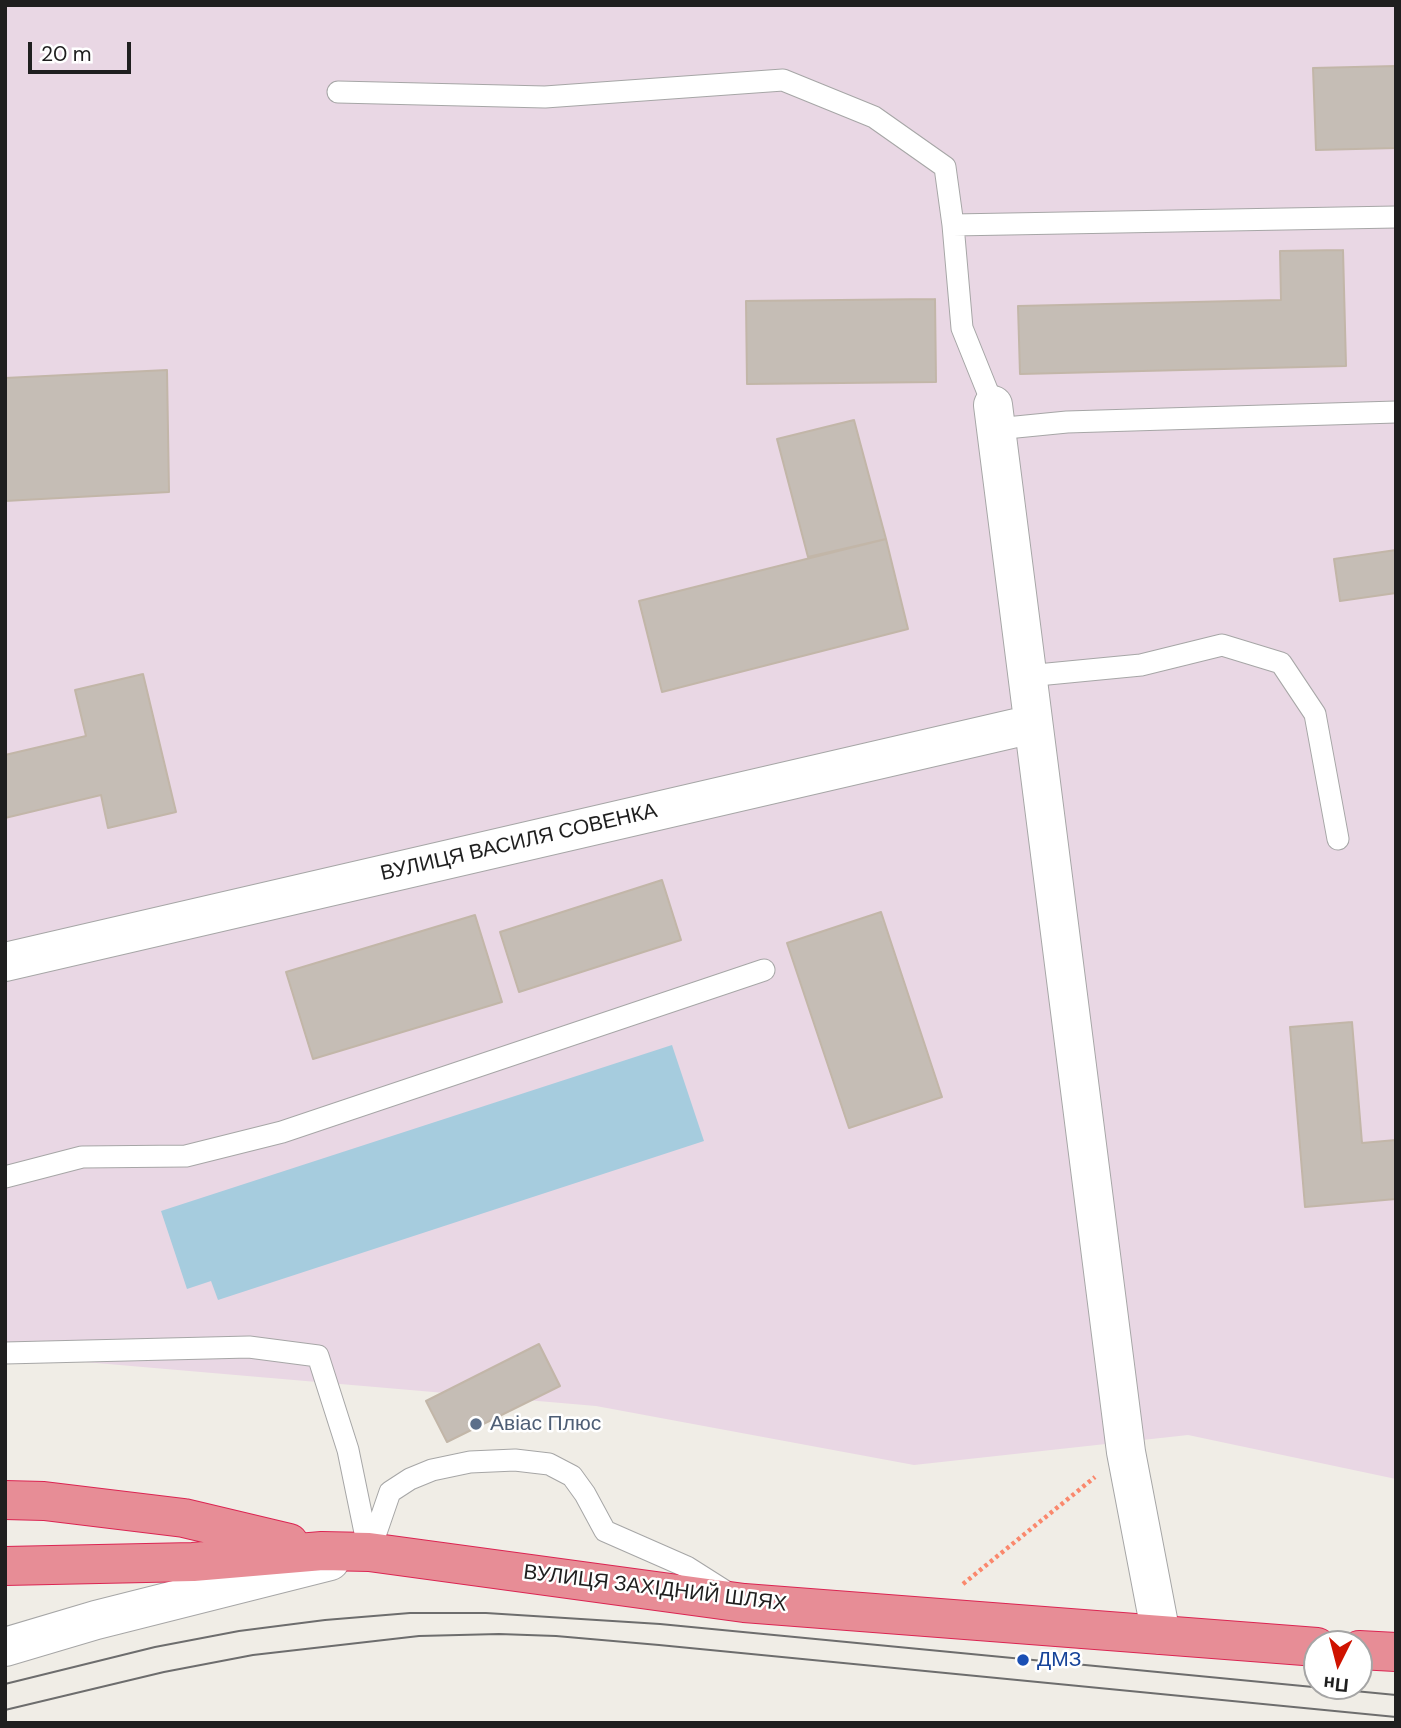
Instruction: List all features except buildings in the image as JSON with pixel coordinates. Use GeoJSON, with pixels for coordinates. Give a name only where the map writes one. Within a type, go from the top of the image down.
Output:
{"type":"FeatureCollection","features":[{"type":"Feature","properties":{"kind":"highway"},"geometry":{"type":"LineString","coordinates":[[5,1500],[44,1501],[184,1518],[322,1551]]}},
{"type":"Feature","properties":{"kind":"highway"},"geometry":{"type":"LineString","coordinates":[[5,1566],[193,1562],[322,1551],[369,1552]]}},
{"type":"Feature","properties":{"kind":"highway","name":"ВУЛИЦЯ ЗАХІДНИЙ ШЛЯХ"},"geometry":{"type":"LineString","coordinates":[[369,1552],[744,1603],[1303,1646]]}},
{"type":"Feature","properties":{"kind":"highway"},"geometry":{"type":"LineString","coordinates":[[1373,1651],[1396,1653]]}},
{"type":"Feature","properties":{"kind":"street"},"geometry":{"type":"LineString","coordinates":[[994,417],[1126,1452],[1161,1635]]}},
{"type":"Feature","properties":{"kind":"street","name":"ВУЛИЦЯ ВАСИЛЯ СОВЕНКА"},"geometry":{"type":"LineString","coordinates":[[5,962],[1033,724]]}},
{"type":"Feature","properties":{"kind":"street","name":"ВУЛИЦЯ ЗАХІДНИЙ ШЛЯХ"},"geometry":{"type":"LineString","coordinates":[[5,1647],[96,1619],[369,1552]]}},
{"type":"Feature","properties":{"kind":"lane"},"geometry":{"type":"LineString","coordinates":[[338,92],[545,97],[783,79],[874,117],[945,167],[962,328],[994,417],[1067,422],[1396,412]]}},
{"type":"Feature","properties":{"kind":"lane"},"geometry":{"type":"LineString","coordinates":[[953,225],[1396,217]]}},
{"type":"Feature","properties":{"kind":"lane"},"geometry":{"type":"LineString","coordinates":[[1027,676],[1141,665],[1222,645],[1281,663],[1315,713],[1338,839]]}},
{"type":"Feature","properties":{"kind":"lane"},"geometry":{"type":"LineString","coordinates":[[5,1177],[82,1157],[186,1156],[282,1132],[764,970]]}},
{"type":"Feature","properties":{"kind":"lane"},"geometry":{"type":"LineString","coordinates":[[5,1353],[248,1347],[318,1356],[348,1450],[369,1552]]}},
{"type":"Feature","properties":{"kind":"lane"},"geometry":{"type":"LineString","coordinates":[[369,1552],[390,1492],[410,1479],[432,1470],[470,1462],[514,1460],[550,1464],[572,1476],[606,1531],[687,1567],[744,1603]]}},
{"type":"Feature","properties":{"kind":"path"},"geometry":{"type":"LineString","coordinates":[[922,1617],[1126,1452]]}},
{"type":"Feature","properties":{"kind":"shaded area"},"geometry":{"type":"Polygon","coordinates":[[[5,5],[1396,5],[1396,1479],[1188,1435],[914,1465],[596,1406],[73,1361],[5,1364],[5,5]]]}},
{"type":"Feature","properties":{"kind":"water"},"geometry":{"type":"Polygon","coordinates":[[[672,1045],[704,1141],[218,1300],[211,1281],[187,1289],[161,1211],[672,1045]]]}},
{"type":"Feature","properties":{"kind":"tram line"},"geometry":{"type":"LineString","coordinates":[[5,1684],[155,1647],[239,1631],[410,1613],[486,1613],[660,1624],[1396,1695]]}},
{"type":"Feature","properties":{"kind":"tram line"},"geometry":{"type":"LineString","coordinates":[[5,1710],[164,1672],[253,1655],[419,1636],[499,1634],[659,1645],[1396,1717]]}},
{"type":"Feature","properties":{"kind":"place","name":"Авіас Плюс"},"geometry":{"type":"Point","coordinates":[476,1424]}},
{"type":"Feature","properties":{"kind":"place","name":"ДМЗ"},"geometry":{"type":"Point","coordinates":[1023,1660]}}]}
